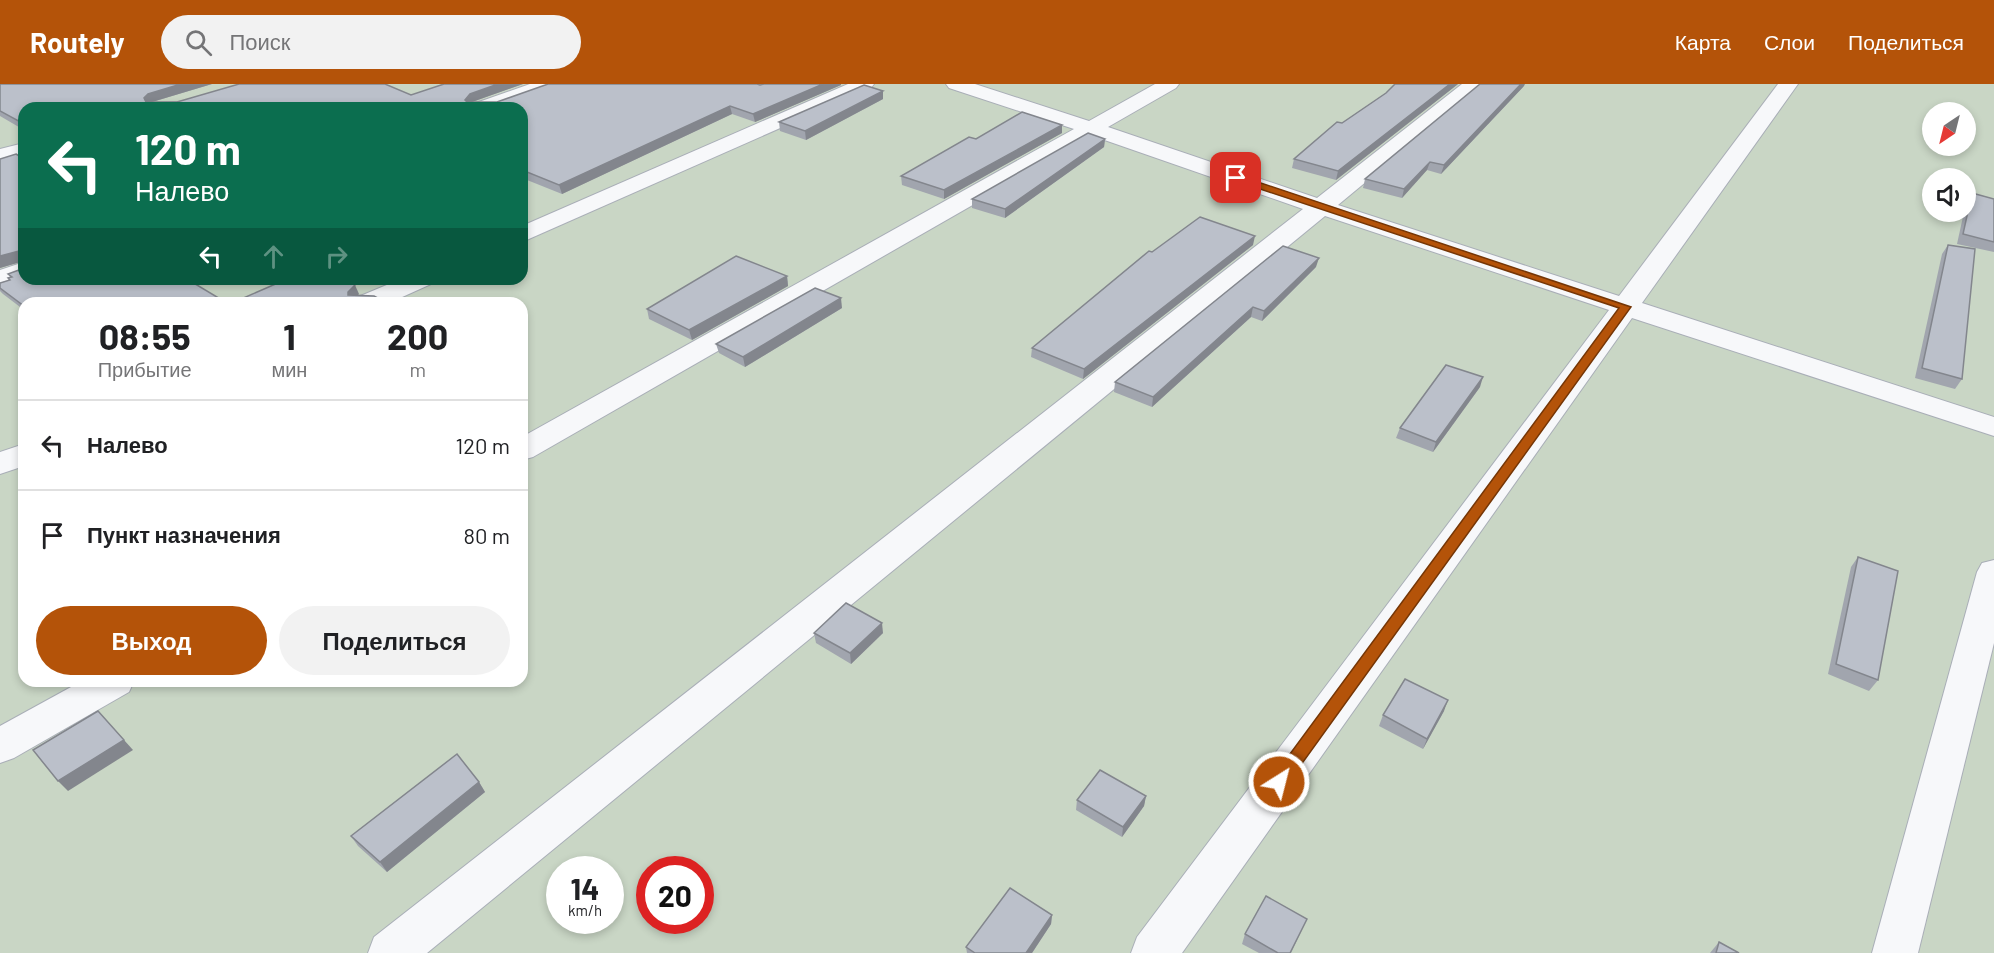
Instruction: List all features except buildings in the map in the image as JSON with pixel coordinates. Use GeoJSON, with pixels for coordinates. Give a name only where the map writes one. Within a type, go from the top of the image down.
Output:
{"type":"FeatureCollection","features":[{"type":"Feature","properties":{"kind":"street"},"geometry":{"type":"LineString","coordinates":[[497,102],[548,84]]}},
{"type":"Feature","properties":{"kind":"street"},"geometry":{"type":"LineString","coordinates":[[528,232],[864,84]]}},
{"type":"Feature","properties":{"kind":"street"},"geometry":{"type":"LineString","coordinates":[[956,84],[1320,207],[1994,427]]}},
{"type":"Feature","properties":{"kind":"street"},"geometry":{"type":"LineString","coordinates":[[528,447],[1168,84]]}},
{"type":"Feature","properties":{"kind":"street"},"geometry":{"type":"LineString","coordinates":[[391,953],[1474,84]]}},
{"type":"Feature","properties":{"kind":"street"},"geometry":{"type":"LineString","coordinates":[[1154,953],[1788,84]]}},
{"type":"Feature","properties":{"kind":"street"},"geometry":{"type":"LineString","coordinates":[[0,156],[18,151]]}},
{"type":"Feature","properties":{"kind":"street"},"geometry":{"type":"LineString","coordinates":[[0,278],[18,272]]}},
{"type":"Feature","properties":{"kind":"street"},"geometry":{"type":"LineString","coordinates":[[381,297],[408,285]]}},
{"type":"Feature","properties":{"kind":"street"},"geometry":{"type":"LineString","coordinates":[[0,464],[18,456]]}},
{"type":"Feature","properties":{"kind":"street"},"geometry":{"type":"LineString","coordinates":[[1895,953],[1994,572]]}},
{"type":"Feature","properties":{"kind":"street"},"geometry":{"type":"LineString","coordinates":[[0,746],[104,687]]}},
{"type":"Feature","properties":{"kind":"green space"},"geometry":{"type":"Polygon","coordinates":[[[0,84],[1994,84],[1994,953],[0,953],[0,84]]]}},
{"type":"Feature","properties":{"kind":"route"},"geometry":{"type":"LineString","coordinates":[[1236,178],[1626,307],[1279,782]]}}]}
